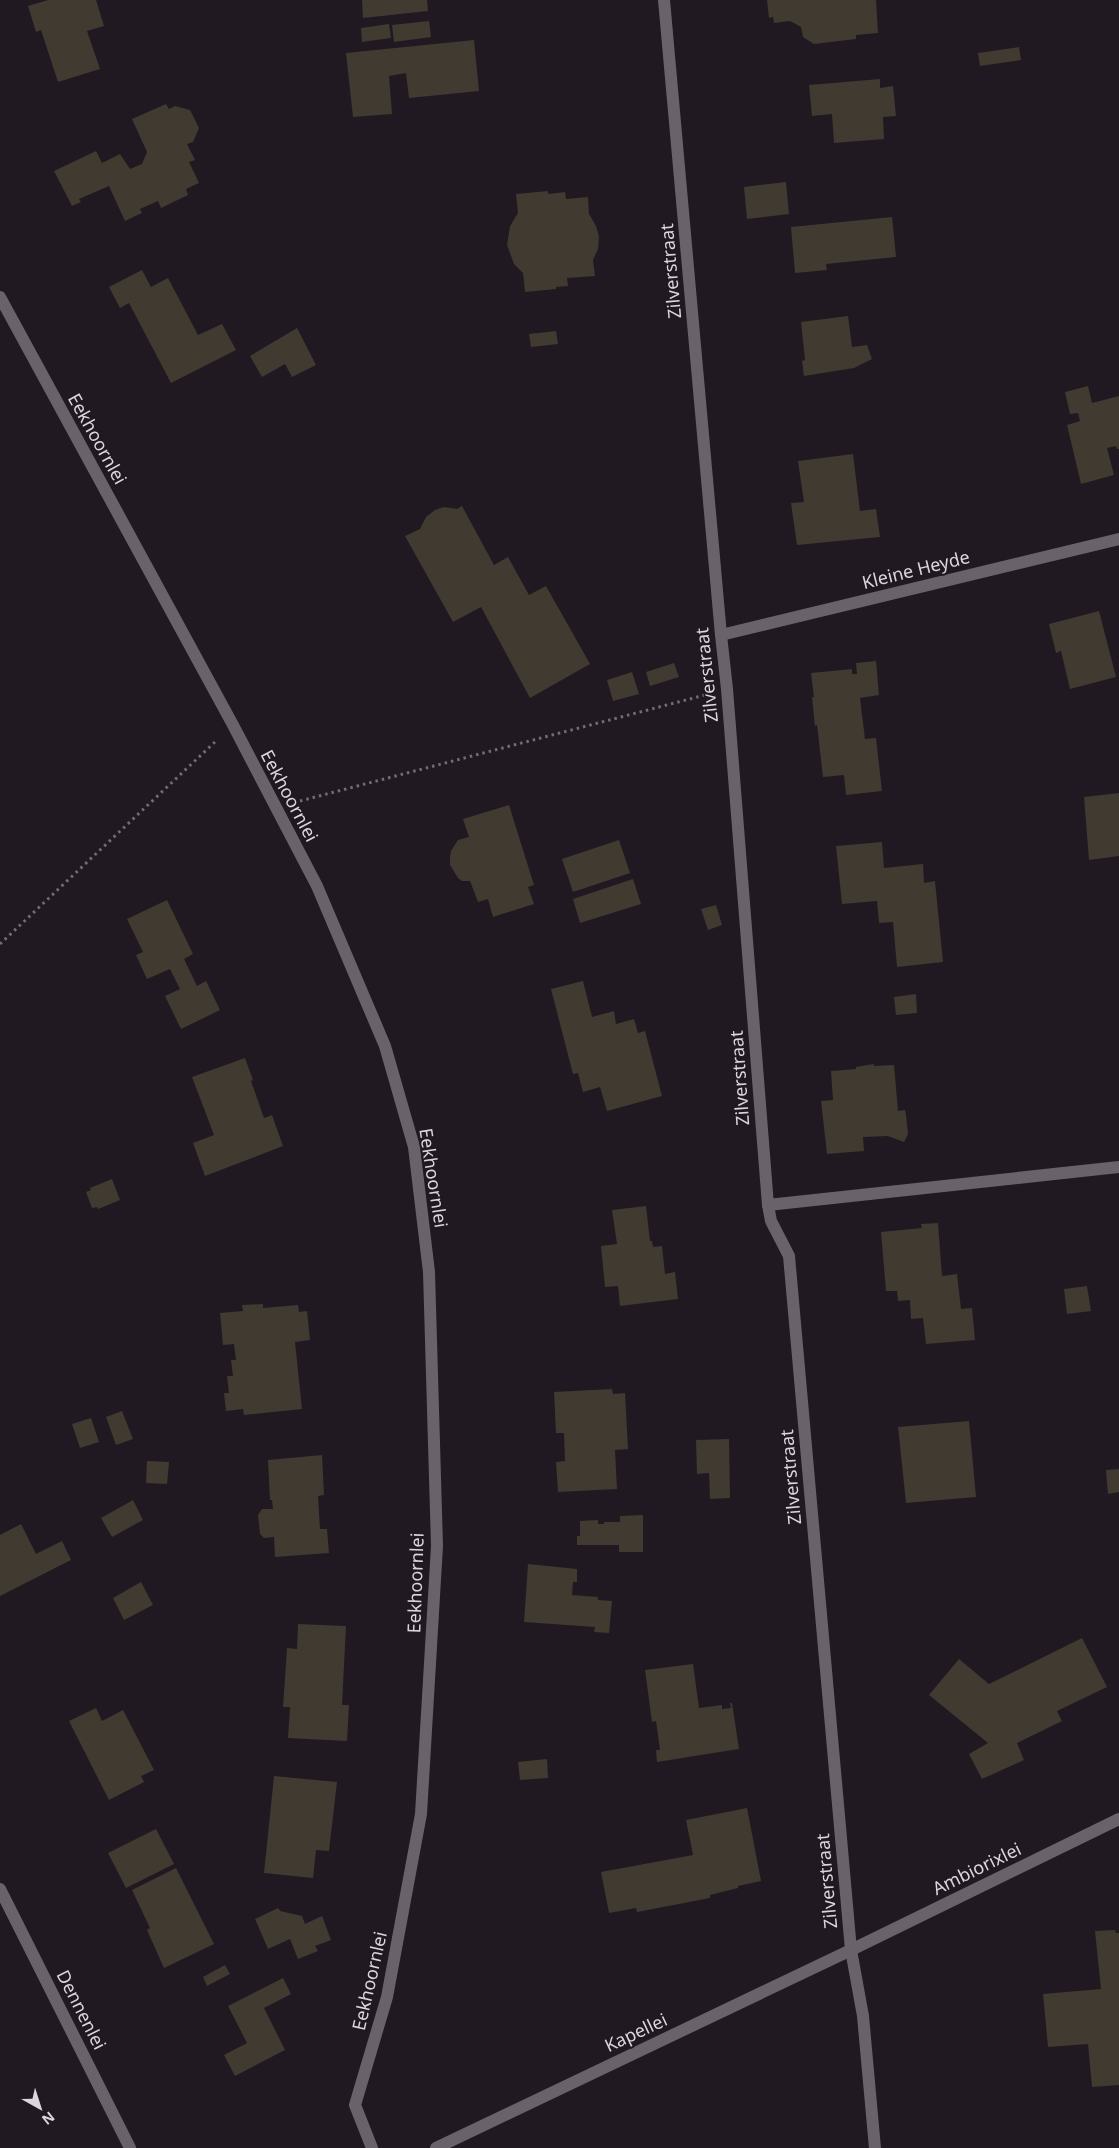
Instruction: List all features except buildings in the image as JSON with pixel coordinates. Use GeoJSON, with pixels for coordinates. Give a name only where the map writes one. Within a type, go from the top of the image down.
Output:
{"type":"FeatureCollection","features":[{"type":"Feature","properties":{"kind":"street","name":"Zilverstraat"},"geometry":{"type":"LineString","coordinates":[[664,0],[720,635],[727,689],[768,1205],[771,1221],[789,1256],[851,1950],[863,2016],[875,2148]]}},
{"type":"Feature","properties":{"kind":"street","name":"Eekhoornlei"},"geometry":{"type":"LineString","coordinates":[[0,297],[233,725],[317,886],[384,1046],[414,1147],[429,1272],[437,1546],[421,1814],[387,1997],[355,2104],[372,2148]]}},
{"type":"Feature","properties":{"kind":"street","name":"Kleine Heyde"},"geometry":{"type":"LineString","coordinates":[[720,635],[1119,539]]}},
{"type":"Feature","properties":{"kind":"street"},"geometry":{"type":"LineString","coordinates":[[768,1205],[1119,1167]]}},
{"type":"Feature","properties":{"kind":"street","name":"Ambiorixlei"},"geometry":{"type":"LineString","coordinates":[[851,1950],[1119,1819]]}},
{"type":"Feature","properties":{"kind":"street","name":"Dennenlei"},"geometry":{"type":"LineString","coordinates":[[0,1889],[130,2148]]}},
{"type":"Feature","properties":{"kind":"street","name":"Kapellei"},"geometry":{"type":"LineString","coordinates":[[436,2148],[851,1950]]}},
{"type":"Feature","properties":{"kind":"path"},"geometry":{"type":"LineString","coordinates":[[275,808],[727,689]]}},
{"type":"Feature","properties":{"kind":"path"},"geometry":{"type":"LineString","coordinates":[[0,944],[233,725]]}}]}
